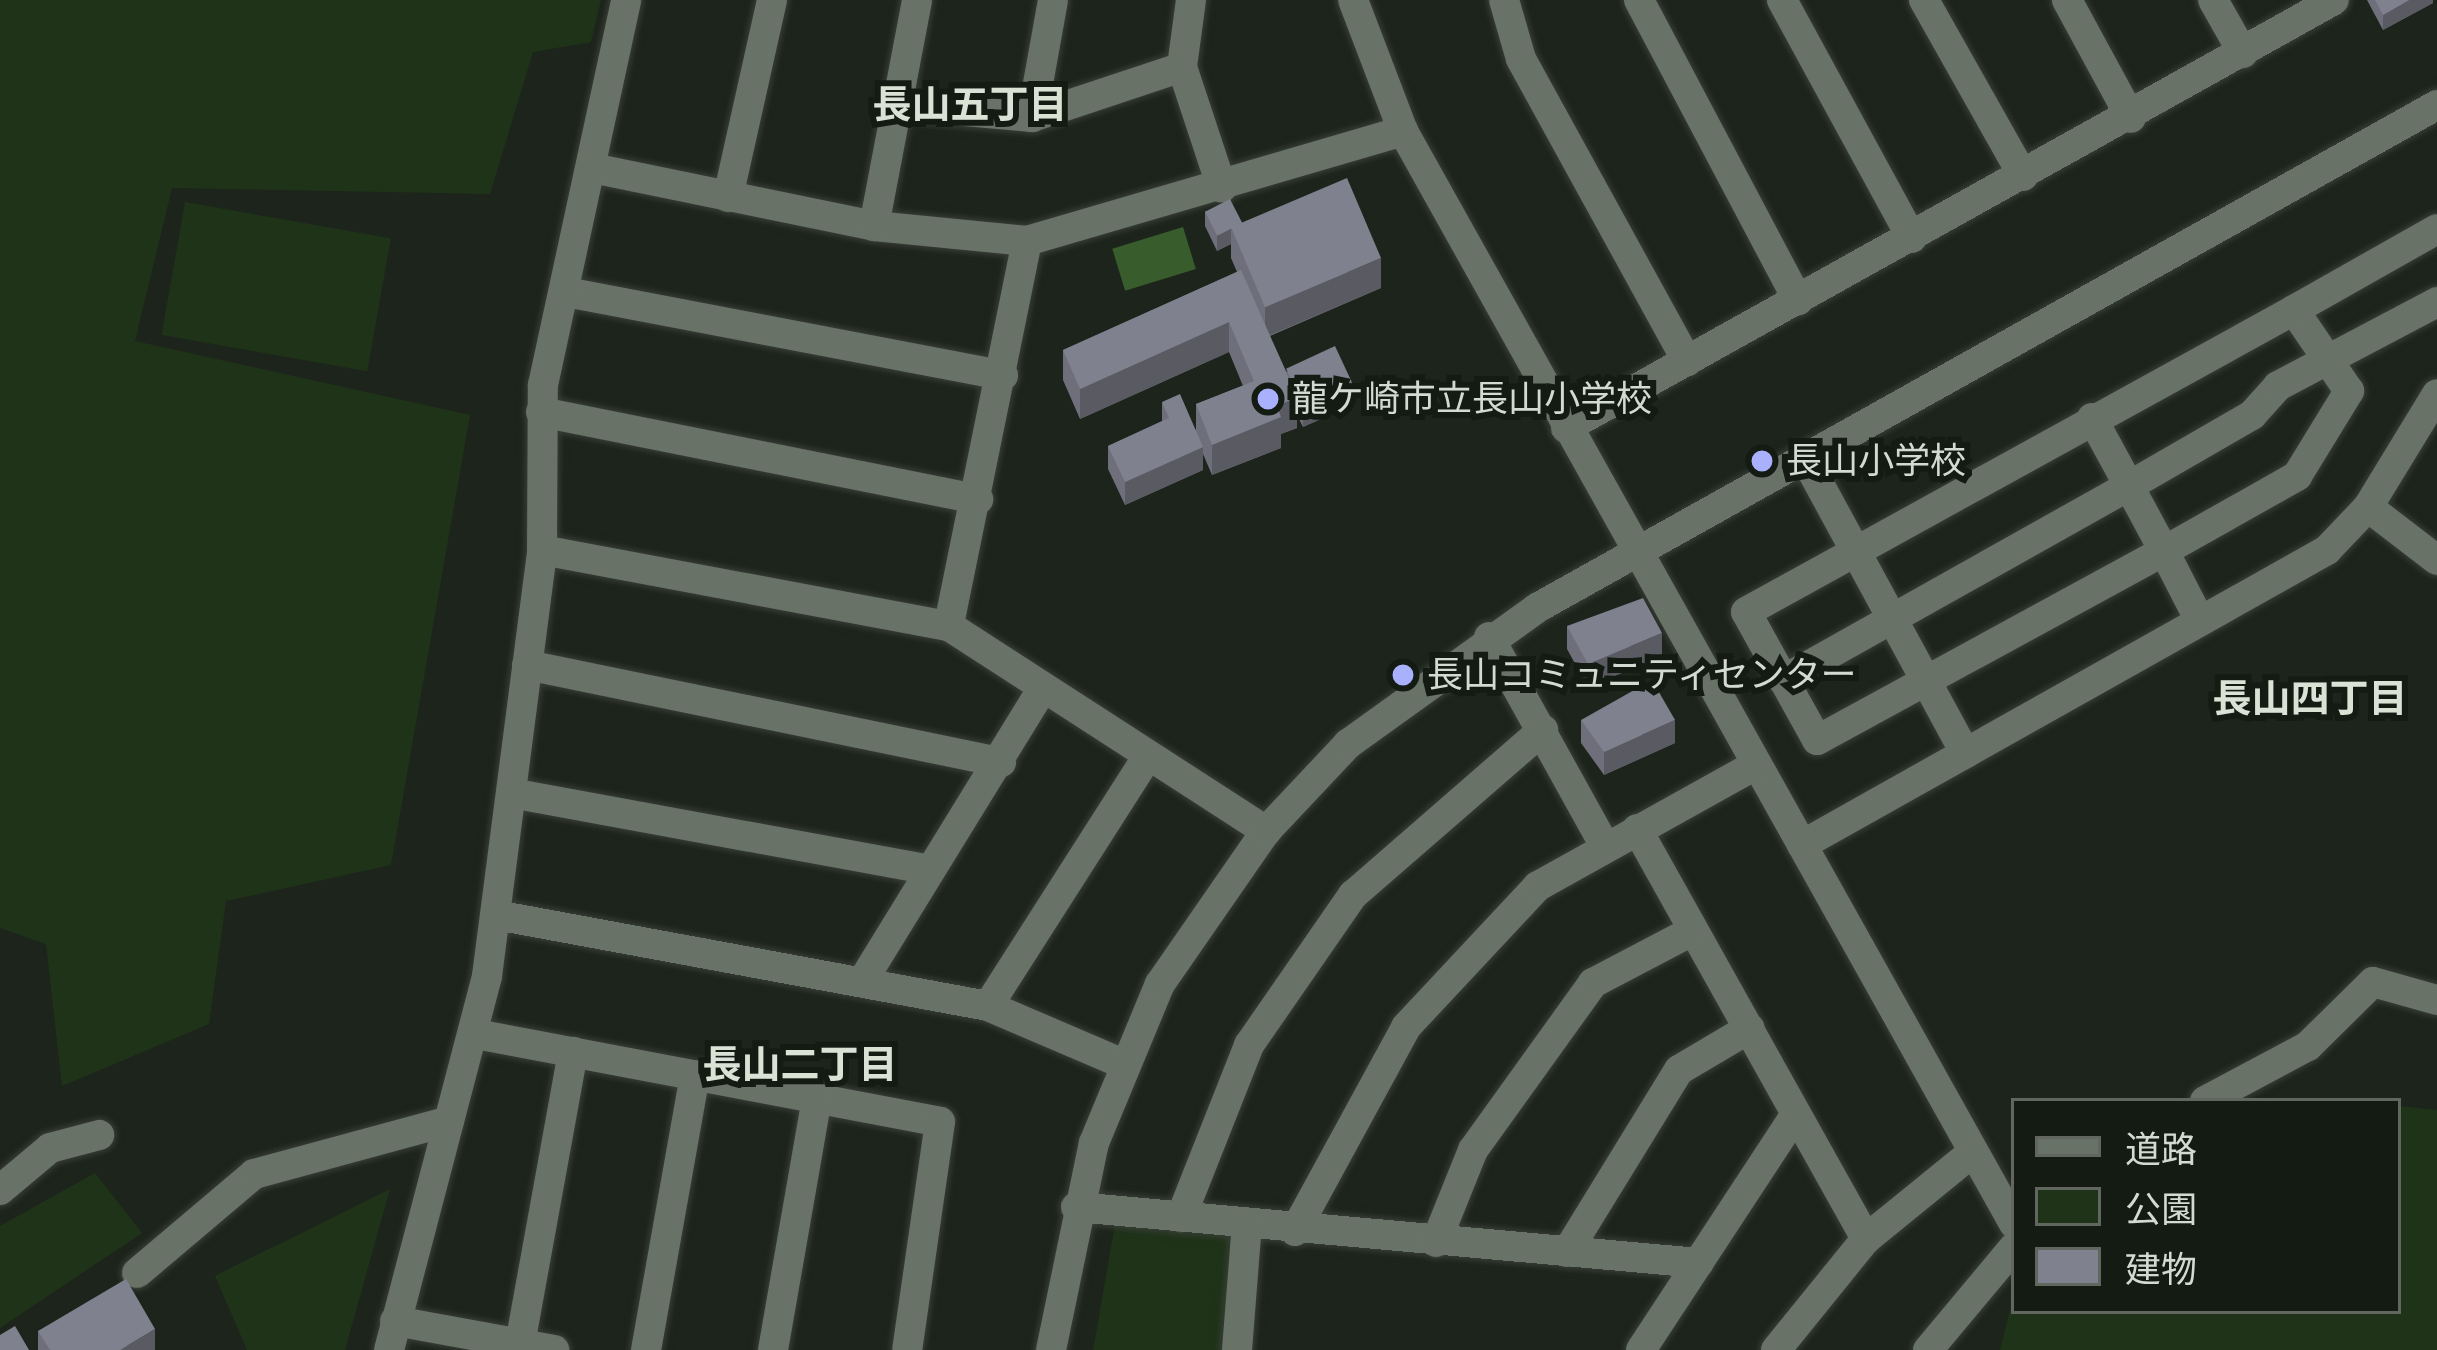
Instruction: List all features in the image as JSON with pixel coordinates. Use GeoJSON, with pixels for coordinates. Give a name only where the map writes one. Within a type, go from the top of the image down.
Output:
{"type":"FeatureCollection","features":[{"type":"Feature","properties":{"kind":"street"},"geometry":{"type":"LineString","coordinates":[[554,1350],[392,1335],[476,1034],[496,915],[542,550],[542,412],[597,169],[626,0]]}},
{"type":"Feature","properties":{"kind":"street"},"geometry":{"type":"LineString","coordinates":[[728,197],[772,0]]}},
{"type":"Feature","properties":{"kind":"street"},"geometry":{"type":"LineString","coordinates":[[874,226],[917,0]]}},
{"type":"Feature","properties":{"kind":"street"},"geometry":{"type":"LineString","coordinates":[[1031,117],[1053,0]]}},
{"type":"Feature","properties":{"kind":"street"},"geometry":{"type":"LineString","coordinates":[[1191,0],[1182,67],[1222,188]]}},
{"type":"Feature","properties":{"kind":"street"},"geometry":{"type":"LineString","coordinates":[[1353,0],[1403,131],[2011,1219]]}},
{"type":"Feature","properties":{"kind":"street"},"geometry":{"type":"LineString","coordinates":[[1504,0],[1521,59],[1688,361]]}},
{"type":"Feature","properties":{"kind":"street"},"geometry":{"type":"LineString","coordinates":[[1639,0],[1798,300]]}},
{"type":"Feature","properties":{"kind":"street"},"geometry":{"type":"LineString","coordinates":[[1782,0],[1912,238]]}},
{"type":"Feature","properties":{"kind":"street"},"geometry":{"type":"LineString","coordinates":[[1924,0],[2024,176]]}},
{"type":"Feature","properties":{"kind":"street"},"geometry":{"type":"LineString","coordinates":[[2067,0],[2131,118]]}},
{"type":"Feature","properties":{"kind":"street"},"geometry":{"type":"LineString","coordinates":[[2213,0],[2243,53]]}},
{"type":"Feature","properties":{"kind":"street"},"geometry":{"type":"LineString","coordinates":[[1566,428],[2131,118],[2335,0]]}},
{"type":"Feature","properties":{"kind":"street"},"geometry":{"type":"LineString","coordinates":[[897,105],[1031,117],[1182,67]]}},
{"type":"Feature","properties":{"kind":"street"},"geometry":{"type":"LineString","coordinates":[[1051,1350],[1076,1207],[1123,1064],[1160,984],[1266,831],[1348,744],[1489,637],[2437,105]]}},
{"type":"Feature","properties":{"kind":"street"},"geometry":{"type":"LineString","coordinates":[[597,169],[874,226],[1027,241],[1222,188],[1403,131]]}},
{"type":"Feature","properties":{"kind":"street"},"geometry":{"type":"LineString","coordinates":[[2294,310],[2326,366],[2348,391],[2297,476],[1928,685],[1817,740],[1746,612],[1852,546],[2437,229]]}},
{"type":"Feature","properties":{"kind":"street"},"geometry":{"type":"LineString","coordinates":[[949,626],[1027,241]]}},
{"type":"Feature","properties":{"kind":"street"},"geometry":{"type":"LineString","coordinates":[[566,292],[1003,375]]}},
{"type":"Feature","properties":{"kind":"street"},"geometry":{"type":"LineString","coordinates":[[1784,680],[2129,486],[2437,302]]}},
{"type":"Feature","properties":{"kind":"street"},"geometry":{"type":"LineString","coordinates":[[1802,845],[2326,550],[2368,507],[2427,431],[2437,394]]}},
{"type":"Feature","properties":{"kind":"street"},"geometry":{"type":"LineString","coordinates":[[542,412],[978,499]]}},
{"type":"Feature","properties":{"kind":"street"},"geometry":{"type":"LineString","coordinates":[[2092,418],[2200,621]]}},
{"type":"Feature","properties":{"kind":"street"},"geometry":{"type":"LineString","coordinates":[[1804,458],[1966,753]]}},
{"type":"Feature","properties":{"kind":"street"},"geometry":{"type":"LineString","coordinates":[[2368,507],[2437,560]]}},
{"type":"Feature","properties":{"kind":"street"},"geometry":{"type":"LineString","coordinates":[[542,550],[949,626],[1266,831]]}},
{"type":"Feature","properties":{"kind":"street"},"geometry":{"type":"LineString","coordinates":[[1489,637],[1605,846]]}},
{"type":"Feature","properties":{"kind":"street"},"geometry":{"type":"LineString","coordinates":[[527,665],[1001,762]]}},
{"type":"Feature","properties":{"kind":"street"},"geometry":{"type":"LineString","coordinates":[[865,976],[1042,689]]}},
{"type":"Feature","properties":{"kind":"street"},"geometry":{"type":"LineString","coordinates":[[1180,1216],[1249,1046],[1353,895],[1543,730]]}},
{"type":"Feature","properties":{"kind":"street"},"geometry":{"type":"LineString","coordinates":[[988,1006],[1148,755]]}},
{"type":"Feature","properties":{"kind":"street"},"geometry":{"type":"LineString","coordinates":[[1295,1231],[1406,1027],[1538,886],[1755,765]]}},
{"type":"Feature","properties":{"kind":"street"},"geometry":{"type":"LineString","coordinates":[[511,793],[928,869]]}},
{"type":"Feature","properties":{"kind":"street"},"geometry":{"type":"LineString","coordinates":[[1637,830],[1866,1239]]}},
{"type":"Feature","properties":{"kind":"street"},"geometry":{"type":"LineString","coordinates":[[496,915],[865,976],[988,1006],[1123,1064]]}},
{"type":"Feature","properties":{"kind":"street"},"geometry":{"type":"LineString","coordinates":[[1436,1242],[1473,1150],[1593,983],[1692,932]]}},
{"type":"Feature","properties":{"kind":"street"},"geometry":{"type":"LineString","coordinates":[[2211,1098],[2308,1046],[2373,982],[2437,1000]]}},
{"type":"Feature","properties":{"kind":"street"},"geometry":{"type":"LineString","coordinates":[[1567,1252],[1679,1070],[1750,1028]]}},
{"type":"Feature","properties":{"kind":"street"},"geometry":{"type":"LineString","coordinates":[[476,1034],[940,1122],[907,1350]]}},
{"type":"Feature","properties":{"kind":"street"},"geometry":{"type":"LineString","coordinates":[[520,1344],[573,1052]]}},
{"type":"Feature","properties":{"kind":"street"},"geometry":{"type":"LineString","coordinates":[[646,1350],[695,1076]]}},
{"type":"Feature","properties":{"kind":"street"},"geometry":{"type":"LineString","coordinates":[[773,1350],[817,1099]]}},
{"type":"Feature","properties":{"kind":"street"},"geometry":{"type":"LineString","coordinates":[[1641,1350],[1796,1114]]}},
{"type":"Feature","properties":{"kind":"street"},"geometry":{"type":"LineString","coordinates":[[137,1273],[254,1174],[449,1121]]}},
{"type":"Feature","properties":{"kind":"street"},"geometry":{"type":"LineString","coordinates":[[0,1190],[50,1148],[99,1135]]}},
{"type":"Feature","properties":{"kind":"street"},"geometry":{"type":"LineString","coordinates":[[1776,1350],[1866,1239],[1973,1152]]}},
{"type":"Feature","properties":{"kind":"street"},"geometry":{"type":"LineString","coordinates":[[1076,1207],[1295,1231],[1698,1263]]}},
{"type":"Feature","properties":{"kind":"street"},"geometry":{"type":"LineString","coordinates":[[1239,1350],[1247,1223]]}},
{"type":"Feature","properties":{"kind":"street"},"geometry":{"type":"LineString","coordinates":[[1928,1350],[2011,1251]]}},
{"type":"Feature","properties":{"kind":"green space"},"geometry":{"type":"Polygon","coordinates":[[[0,0],[601,0],[591,42],[533,52],[490,194],[172,188],[135,341],[470,415],[391,865],[226,901],[209,1024],[62,1086],[46,944],[0,928],[0,0]]]}},
{"type":"Feature","properties":{"kind":"green space"},"geometry":{"type":"Polygon","coordinates":[[[185,202],[391,238],[367,371],[162,335],[185,202]]]}},
{"type":"Feature","properties":{"kind":"green space"},"geometry":{"type":"Polygon","coordinates":[[[2401,1106],[2437,1110],[2437,1350],[2000,1350],[2011,1306],[2011,1314],[2401,1314],[2401,1106]]]}},
{"type":"Feature","properties":{"kind":"green space"},"geometry":{"type":"Polygon","coordinates":[[[95,1173],[142,1233],[0,1328],[0,1226],[95,1173]]]}},
{"type":"Feature","properties":{"kind":"green space"},"geometry":{"type":"Polygon","coordinates":[[[390,1189],[345,1350],[247,1350],[215,1276],[390,1189]]]}},
{"type":"Feature","properties":{"kind":"green space"},"geometry":{"type":"Polygon","coordinates":[[[1116,1219],[1241,1228],[1230,1350],[1093,1350],[1116,1219]]]}},
{"type":"Feature","properties":{"kind":"shaded area"},"geometry":{"type":"Polygon","coordinates":[[[1183,227],[1196,269],[1125,291],[1112,249],[1183,227]]]}},
{"type":"Feature","properties":{"kind":"building"},"geometry":{"type":"Polygon","coordinates":[[[2375,0],[2409,0],[2383,15],[2375,0]]]}},
{"type":"Feature","properties":{"kind":"building"},"geometry":{"type":"Polygon","coordinates":[[[1347,178],[1381,258],[1265,307],[1231,227],[1347,178]]]}},
{"type":"Feature","properties":{"kind":"building"},"geometry":{"type":"Polygon","coordinates":[[[1230,199],[1242,223],[1217,236],[1205,212],[1230,199]]]}},
{"type":"Feature","properties":{"kind":"building"},"geometry":{"type":"Polygon","coordinates":[[[1241,270],[1297,397],[1277,406],[1281,417],[1212,445],[1196,404],[1254,381],[1229,322],[1080,389],[1063,350],[1241,270]]]}},
{"type":"Feature","properties":{"kind":"building"},"geometry":{"type":"Polygon","coordinates":[[[1335,346],[1352,382],[1303,405],[1286,369],[1335,346]]]}},
{"type":"Feature","properties":{"kind":"building"},"geometry":{"type":"Polygon","coordinates":[[[1180,394],[1203,447],[1125,482],[1108,446],[1169,418],[1162,402],[1180,394]]]}},
{"type":"Feature","properties":{"kind":"building"},"geometry":{"type":"Polygon","coordinates":[[[1643,598],[1662,633],[1588,664],[1567,626],[1643,598]]]}},
{"type":"Feature","properties":{"kind":"building"},"geometry":{"type":"Polygon","coordinates":[[[1652,680],[1675,720],[1604,752],[1581,720],[1652,680]]]}},
{"type":"Feature","properties":{"kind":"building"},"geometry":{"type":"Polygon","coordinates":[[[126,1279],[155,1329],[120,1350],[50,1350],[38,1331],[126,1279]]]}},
{"type":"Feature","properties":{"kind":"building"},"geometry":{"type":"Polygon","coordinates":[[[15,1326],[29,1350],[0,1350],[0,1335],[15,1326]]]}},
{"type":"Feature","properties":{"kind":"place","name":"龍ケ崎市立長山小学校"},"geometry":{"type":"Point","coordinates":[1268,399]}},
{"type":"Feature","properties":{"kind":"place","name":"長山小学校"},"geometry":{"type":"Point","coordinates":[1762,461]}},
{"type":"Feature","properties":{"kind":"place","name":"長山コミュニティセンター"},"geometry":{"type":"Point","coordinates":[1403,675]}},
{"type":"Feature","properties":{"kind":"district","name":"長山五丁目"},"geometry":{"type":"Point","coordinates":[970,105]}},
{"type":"Feature","properties":{"kind":"district","name":"長山四丁目"},"geometry":{"type":"Point","coordinates":[2310,699]}},
{"type":"Feature","properties":{"kind":"district","name":"長山二丁目"},"geometry":{"type":"Point","coordinates":[800,1065]}}]}
